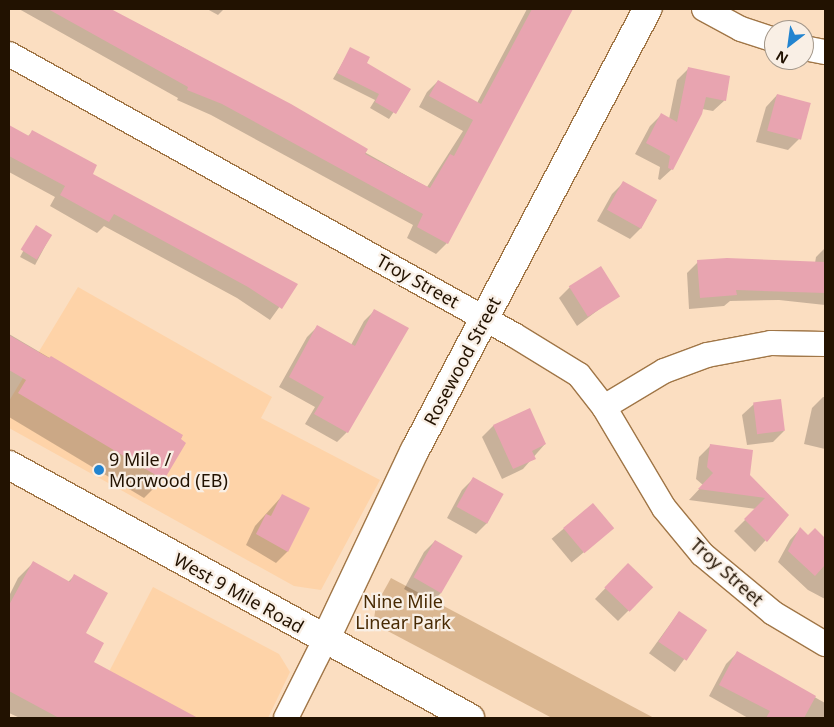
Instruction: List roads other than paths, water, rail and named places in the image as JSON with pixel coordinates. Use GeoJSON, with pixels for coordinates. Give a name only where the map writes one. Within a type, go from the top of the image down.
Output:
{"type":"FeatureCollection","features":[{"type":"Feature","properties":{"kind":"street","name":"Rosewood Street"},"geometry":{"type":"LineString","coordinates":[[286,718],[415,450],[648,9]]}},
{"type":"Feature","properties":{"kind":"street"},"geometry":{"type":"LineString","coordinates":[[704,9],[741,29],[764,37]]}},
{"type":"Feature","properties":{"kind":"street","name":"Troy Street"},"geometry":{"type":"LineString","coordinates":[[9,54],[551,355],[579,375],[604,407],[664,508],[702,554],[773,613],[825,644]]}},
{"type":"Feature","properties":{"kind":"street"},"geometry":{"type":"LineString","coordinates":[[604,407],[664,371],[707,355],[771,343],[825,344]]}},
{"type":"Feature","properties":{"kind":"street","name":"West 9 Mile Road"},"geometry":{"type":"LineString","coordinates":[[11,470],[470,718]]}},
{"type":"Feature","properties":{"kind":"place","name":"9 Mile / Morwood (EB)"},"geometry":{"type":"Point","coordinates":[99,470]}},
{"type":"Feature","properties":{"kind":"park label","name":"Nine Mile Linear Park"},"geometry":{"type":"Point","coordinates":[403,612]}}]}
